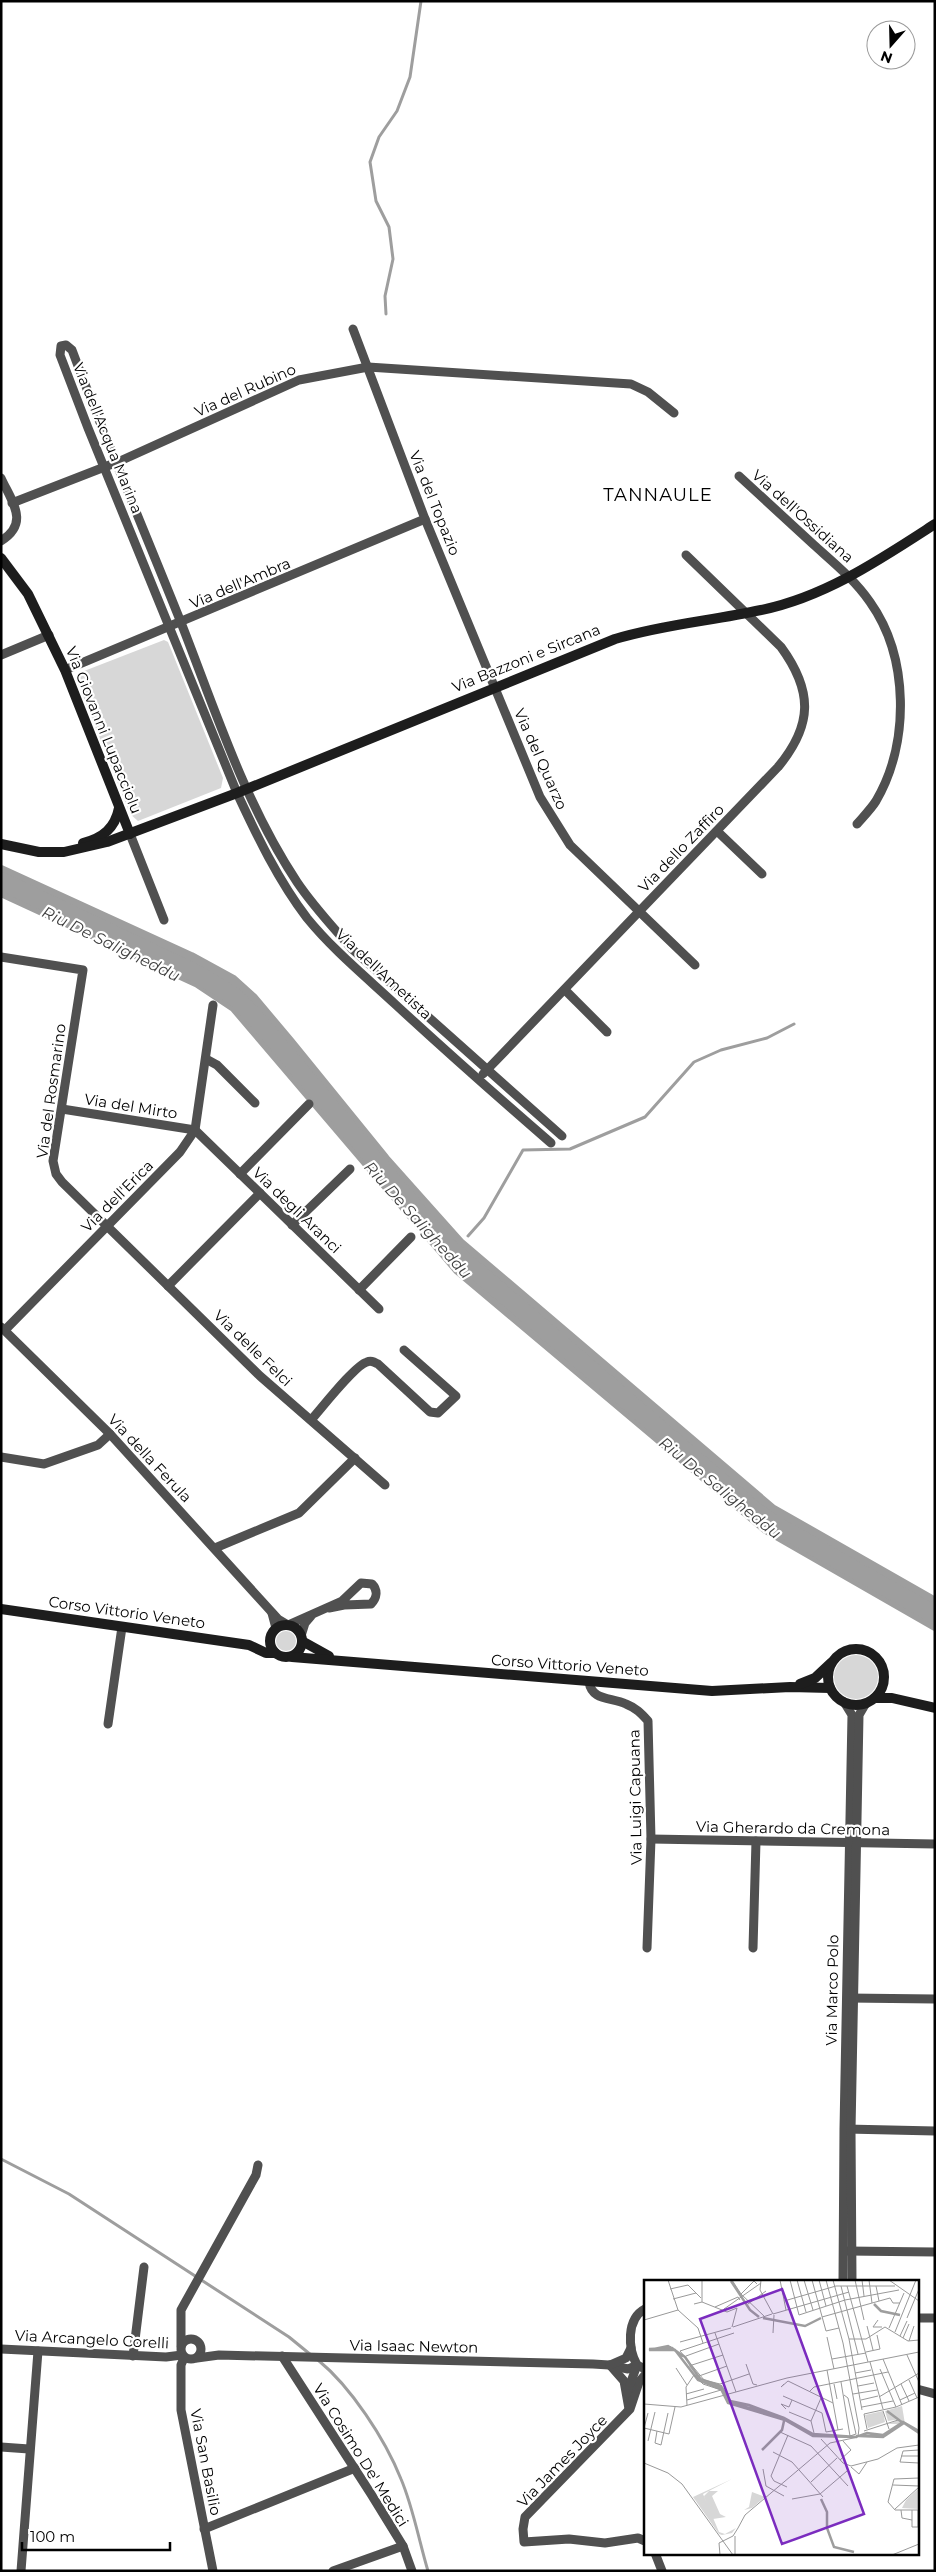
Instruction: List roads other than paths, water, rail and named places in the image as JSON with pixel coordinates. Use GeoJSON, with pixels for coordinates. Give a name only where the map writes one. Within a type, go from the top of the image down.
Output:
{"type":"FeatureCollection","features":[{"type":"Feature","properties":{"kind":"street","name":"Via del Topazio"},"geometry":{"type":"LineString","coordinates":[[353,329],[425,519],[454,576],[494,686]]}},
{"type":"Feature","properties":{"kind":"street","name":"Via dell'Acqua Marina"},"geometry":{"type":"LineString","coordinates":[[237,793],[60,355],[61,346],[66,345],[72,350],[181,623],[227,745],[247,788]]}},
{"type":"Feature","properties":{"kind":"street","name":"Via del Rubino"},"geometry":{"type":"LineString","coordinates":[[12,503],[116,463],[298,380],[368,367],[631,384],[648,392],[674,413]]}},
{"type":"Feature","properties":{"kind":"street","name":"Via dell'Ossidiana"},"geometry":{"type":"LineString","coordinates":[[739,476],[849,577],[870,602],[892,646],[898,672],[900,699],[899,728],[894,756],[875,802],[857,824]]}},
{"type":"Feature","properties":{"kind":"street"},"geometry":{"type":"LineString","coordinates":[[1,478],[17,514],[17,524],[13,532],[1,541]]}},
{"type":"Feature","properties":{"kind":"street","name":"Via dell'Ambra"},"geometry":{"type":"LineString","coordinates":[[66,670],[425,519]]}},
{"type":"Feature","properties":{"kind":"street","name":"Via Bazzoni e Sircana"},"geometry":{"type":"LineString","coordinates":[[1,844],[39,852],[64,852],[85,849],[130,834],[237,793],[494,686],[615,639],[652,628],[746,613],[789,602],[849,577],[935,524]]}},
{"type":"Feature","properties":{"kind":"street","name":"Via dello Zaffiro"},"geometry":{"type":"LineString","coordinates":[[478,1080],[717,831],[793,749],[801,732],[805,712],[801,680],[794,665],[781,647],[686,555]]}},
{"type":"Feature","properties":{"kind":"street","name":"Via Giovanni Lupacciolu"},"geometry":{"type":"LineString","coordinates":[[1,558],[28,594],[66,670],[164,920]]}},
{"type":"Feature","properties":{"kind":"street"},"geometry":{"type":"LineString","coordinates":[[1,655],[49,635]]}},
{"type":"Feature","properties":{"kind":"street","name":"Via del Quarzo"},"geometry":{"type":"LineString","coordinates":[[494,686],[540,797],[554,822],[570,844],[695,965]]}},
{"type":"Feature","properties":{"kind":"street","name":"Via dell'Ametista"},"geometry":{"type":"LineString","coordinates":[[247,788],[279,852],[322,916],[352,949],[562,1136]]}},
{"type":"Feature","properties":{"kind":"street","name":"Via dell'Ametista"},"geometry":{"type":"LineString","coordinates":[[237,793],[264,850],[307,918],[338,952],[551,1144]]}},
{"type":"Feature","properties":{"kind":"street"},"geometry":{"type":"LineString","coordinates":[[64,852],[104,834],[114,826],[120,807]]}},
{"type":"Feature","properties":{"kind":"street"},"geometry":{"type":"LineString","coordinates":[[717,831],[762,874]]}},
{"type":"Feature","properties":{"kind":"street","name":"Via del Rosmarino"},"geometry":{"type":"LineString","coordinates":[[1,957],[83,970],[53,1161],[56,1174],[106,1226]]}},
{"type":"Feature","properties":{"kind":"street"},"geometry":{"type":"LineString","coordinates":[[565,990],[607,1032]]}},
{"type":"Feature","properties":{"kind":"street","name":"Via dell'Erica"},"geometry":{"type":"LineString","coordinates":[[3,1329],[180,1152],[195,1130],[213,1005]]}},
{"type":"Feature","properties":{"kind":"street"},"geometry":{"type":"LineString","coordinates":[[206,1059],[217,1065],[255,1103]]}},
{"type":"Feature","properties":{"kind":"street"},"geometry":{"type":"LineString","coordinates":[[240,1174],[309,1104]]}},
{"type":"Feature","properties":{"kind":"street","name":"Via del Mirto"},"geometry":{"type":"LineString","coordinates":[[62,1109],[195,1130]]}},
{"type":"Feature","properties":{"kind":"street","name":"Via degli Aranci"},"geometry":{"type":"LineString","coordinates":[[195,1130],[379,1309]]}},
{"type":"Feature","properties":{"kind":"street"},"geometry":{"type":"LineString","coordinates":[[292,1225],[350,1169]]}},
{"type":"Feature","properties":{"kind":"street"},"geometry":{"type":"LineString","coordinates":[[168,1286],[260,1193]]}},
{"type":"Feature","properties":{"kind":"street","name":"Via delle Felci"},"geometry":{"type":"LineString","coordinates":[[106,1226],[260,1376],[385,1485]]}},
{"type":"Feature","properties":{"kind":"street"},"geometry":{"type":"LineString","coordinates":[[359,1290],[411,1237]]}},
{"type":"Feature","properties":{"kind":"street","name":"Via della Ferula"},"geometry":{"type":"LineString","coordinates":[[3,1329],[110,1434],[272,1613],[288,1625]]}},
{"type":"Feature","properties":{"kind":"street"},"geometry":{"type":"LineString","coordinates":[[311,1420],[364,1362],[370,1361],[378,1364],[430,1412],[438,1414],[456,1396],[404,1350]]}},
{"type":"Feature","properties":{"kind":"street"},"geometry":{"type":"LineString","coordinates":[[1,1457],[44,1464],[98,1445],[110,1434]]}},
{"type":"Feature","properties":{"kind":"street"},"geometry":{"type":"LineString","coordinates":[[215,1548],[300,1513],[356,1458]]}},
{"type":"Feature","properties":{"kind":"street"},"geometry":{"type":"LineString","coordinates":[[312,1615],[305,1623],[300,1651],[292,1657],[282,1657],[274,1653],[270,1638],[276,1628],[329,1608],[354,1590],[358,1584],[365,1582],[372,1584],[376,1590],[376,1598],[371,1604],[329,1608]]}},
{"type":"Feature","properties":{"kind":"street"},"geometry":{"type":"LineString","coordinates":[[354,1590],[354,1597],[359,1604]]}},
{"type":"Feature","properties":{"kind":"street","name":"Corso Vittorio Veneto"},"geometry":{"type":"LineString","coordinates":[[1,1609],[249,1645],[266,1653],[274,1653]]}},
{"type":"Feature","properties":{"kind":"street","name":"Via della Ferula"},"geometry":{"type":"LineString","coordinates":[[272,1613],[276,1628]]}},
{"type":"Feature","properties":{"kind":"street"},"geometry":{"type":"LineString","coordinates":[[288,1625],[295,1628],[302,1638]]}},
{"type":"Feature","properties":{"kind":"street"},"geometry":{"type":"LineString","coordinates":[[108,1724],[122,1627]]}},
{"type":"Feature","properties":{"kind":"street","name":"Corso Vittorio Veneto"},"geometry":{"type":"LineString","coordinates":[[249,1645],[264,1642],[270,1638]]}},
{"type":"Feature","properties":{"kind":"street","name":"Corso Vittorio Veneto"},"geometry":{"type":"LineString","coordinates":[[302,1638],[318,1651],[347,1661]]}},
{"type":"Feature","properties":{"kind":"street"},"geometry":{"type":"LineString","coordinates":[[911,1703],[894,1691],[884,1677],[878,1659],[862,1649],[844,1651],[831,1663],[828,1680],[830,1688],[844,1702],[851,1704],[892,1698],[911,1703],[935,1708]]}},
{"type":"Feature","properties":{"kind":"street","name":"Corso Vittorio Veneto"},"geometry":{"type":"LineString","coordinates":[[292,1657],[589,1682],[730,1691],[790,1687],[830,1688]]}},
{"type":"Feature","properties":{"kind":"street","name":"Corso Vittorio Veneto"},"geometry":{"type":"LineString","coordinates":[[790,1687],[816,1678],[831,1663]]}},
{"type":"Feature","properties":{"kind":"street"},"geometry":{"type":"LineString","coordinates":[[871,1700],[883,1685],[884,1677]]}},
{"type":"Feature","properties":{"kind":"street","name":"Via Luigi Capuana"},"geometry":{"type":"LineString","coordinates":[[589,1682],[590,1691],[594,1695],[625,1704],[640,1711],[648,1721],[651,1839],[647,1948]]}},
{"type":"Feature","properties":{"kind":"street","name":"Via Marco Polo"},"geometry":{"type":"LineString","coordinates":[[852,2280],[849,2251],[847,2129],[853,1844],[859,1712],[871,1700]]}},
{"type":"Feature","properties":{"kind":"street","name":"Via Marco Polo"},"geometry":{"type":"LineString","coordinates":[[844,1702],[852,1715],[853,1844]]}},
{"type":"Feature","properties":{"kind":"street","name":"Via Gherardo da Cremona"},"geometry":{"type":"LineString","coordinates":[[651,1839],[935,1844]]}},
{"type":"Feature","properties":{"kind":"street"},"geometry":{"type":"LineString","coordinates":[[753,1948],[756,1841]]}},
{"type":"Feature","properties":{"kind":"street"},"geometry":{"type":"LineString","coordinates":[[850,1998],[935,1999]]}},
{"type":"Feature","properties":{"kind":"street"},"geometry":{"type":"LineString","coordinates":[[847,2129],[935,2131]]}},
{"type":"Feature","properties":{"kind":"street","name":"Via San Basilio"},"geometry":{"type":"LineString","coordinates":[[213,2571],[181,2410],[181,2310],[189,2292],[256,2175],[258,2165]]}},
{"type":"Feature","properties":{"kind":"street"},"geometry":{"type":"LineString","coordinates":[[849,2251],[935,2252]]}},
{"type":"Feature","properties":{"kind":"street","name":"Via Marco Polo"},"geometry":{"type":"LineString","coordinates":[[844,2280],[849,2251]]}},
{"type":"Feature","properties":{"kind":"street"},"geometry":{"type":"LineString","coordinates":[[133,2356],[144,2267]]}},
{"type":"Feature","properties":{"kind":"street"},"geometry":{"type":"LineString","coordinates":[[630,2409],[624,2381],[609,2365],[626,2358],[630,2348],[634,2320],[638,2312],[644,2309]]}},
{"type":"Feature","properties":{"kind":"street"},"geometry":{"type":"LineString","coordinates":[[918,2318],[935,2318]]}},
{"type":"Feature","properties":{"kind":"street"},"geometry":{"type":"LineString","coordinates":[[180,2332],[189,2339],[194,2340],[201,2347],[197,2358],[190,2360],[182,2353],[189,2339]]}},
{"type":"Feature","properties":{"kind":"street","name":"Via Isaac Newton"},"geometry":{"type":"LineString","coordinates":[[201,2347],[219,2355]]}},
{"type":"Feature","properties":{"kind":"street"},"geometry":{"type":"LineString","coordinates":[[626,2394],[641,2367],[630,2348]]}},
{"type":"Feature","properties":{"kind":"street","name":"Via Arcangelo Corelli"},"geometry":{"type":"LineString","coordinates":[[1,2349],[175,2358],[182,2353]]}},
{"type":"Feature","properties":{"kind":"street"},"geometry":{"type":"LineString","coordinates":[[21,2571],[38,2351]]}},
{"type":"Feature","properties":{"kind":"street","name":"Via Isaac Newton"},"geometry":{"type":"LineString","coordinates":[[197,2358],[219,2355],[282,2356],[297,2358],[609,2365],[628,2370],[641,2367]]}},
{"type":"Feature","properties":{"kind":"street","name":"Via Cosimo De' Medici"},"geometry":{"type":"LineString","coordinates":[[282,2356],[355,2468],[402,2546],[412,2571]]}},
{"type":"Feature","properties":{"kind":"street","name":"Via James Joyce"},"geometry":{"type":"LineString","coordinates":[[644,2376],[639,2382],[630,2409],[525,2517],[523,2529],[524,2542],[568,2539],[604,2544],[638,2538],[644,2541]]}},
{"type":"Feature","properties":{"kind":"street"},"geometry":{"type":"LineString","coordinates":[[918,2390],[935,2394]]}},
{"type":"Feature","properties":{"kind":"street"},"geometry":{"type":"LineString","coordinates":[[1,2446],[29,2449]]}},
{"type":"Feature","properties":{"kind":"street"},"geometry":{"type":"LineString","coordinates":[[204,2528],[355,2468]]}},
{"type":"Feature","properties":{"kind":"street"},"geometry":{"type":"LineString","coordinates":[[333,2571],[402,2546]]}},
{"type":"Feature","properties":{"kind":"street"},"geometry":{"type":"LineString","coordinates":[[655,2554],[662,2571]]}},
{"type":"Feature","properties":{"kind":"waterway"},"geometry":{"type":"LineString","coordinates":[[386,314],[385,296],[393,259],[389,227],[376,201],[370,162],[379,137],[397,111],[410,77],[421,1]]}},
{"type":"Feature","properties":{"kind":"waterway","name":"Riu De Saligheddu"},"geometry":{"type":"LineString","coordinates":[[1,870],[191,957],[233,980],[253,998],[385,1159],[460,1243],[772,1509],[935,1602]]}},
{"type":"Feature","properties":{"kind":"waterway","name":"Riu De Saligheddu"},"geometry":{"type":"LineString","coordinates":[[1,881],[201,976],[235,997],[261,1024],[445,1244],[754,1510],[774,1524],[935,1615]]}},
{"type":"Feature","properties":{"kind":"waterway","name":"Riu De Saligheddu"},"geometry":{"type":"LineString","coordinates":[[1,892],[198,983],[234,1007],[458,1270],[766,1529],[935,1626]]}},
{"type":"Feature","properties":{"kind":"waterway"},"geometry":{"type":"LineString","coordinates":[[468,1236],[484,1218],[523,1150],[570,1149],[645,1117],[694,1062],[721,1050],[767,1038],[794,1024]]}},
{"type":"Feature","properties":{"kind":"waterway","name":"Riu De Saligheddu"},"geometry":{"type":"LineString","coordinates":[[445,1244],[452,1243]]}},
{"type":"Feature","properties":{"kind":"waterway"},"geometry":{"type":"LineString","coordinates":[[1,2159],[69,2194],[289,2337],[311,2355]]}},
{"type":"Feature","properties":{"kind":"waterway"},"geometry":{"type":"LineString","coordinates":[[318,2360],[343,2384],[355,2399],[386,2447],[405,2490],[428,2571]]}},
{"type":"Feature","properties":{"kind":"district","name":"TANNAULE"},"geometry":{"type":"Point","coordinates":[658,495]}}]}
